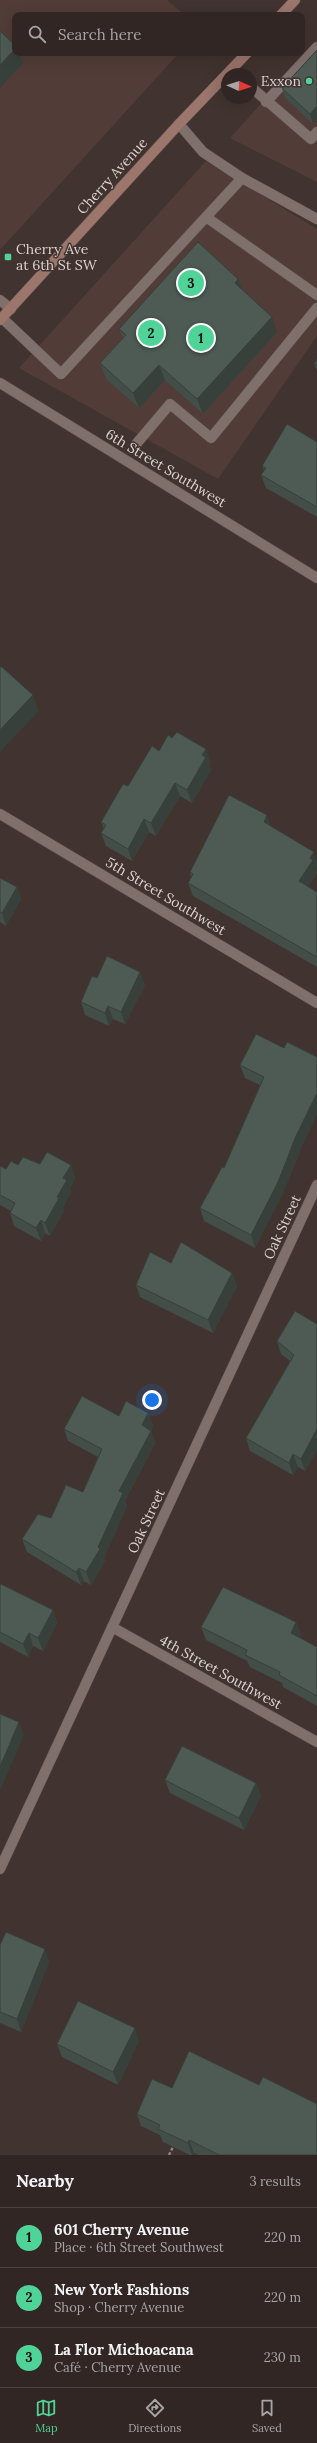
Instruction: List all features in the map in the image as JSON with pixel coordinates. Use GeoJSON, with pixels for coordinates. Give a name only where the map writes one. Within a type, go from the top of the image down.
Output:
{"type":"FeatureCollection","features":[{"type":"Feature","properties":{"kind":"main road"},"geometry":{"type":"LineString","coordinates":[[284,12],[295,0]]}},
{"type":"Feature","properties":{"kind":"main road","name":"Cherry Avenue"},"geometry":{"type":"LineString","coordinates":[[236,68],[245,56]]}},
{"type":"Feature","properties":{"kind":"main road","name":"Cherry Avenue"},"geometry":{"type":"LineString","coordinates":[[1,319],[179,124],[221,84]]}},
{"type":"Feature","properties":{"kind":"street"},"geometry":{"type":"LineString","coordinates":[[266,102],[317,47]]}},
{"type":"Feature","properties":{"kind":"street"},"geometry":{"type":"LineString","coordinates":[[257,93],[266,102],[315,138]]}},
{"type":"Feature","properties":{"kind":"street"},"geometry":{"type":"LineString","coordinates":[[179,124],[203,152],[242,178],[317,219]]}},
{"type":"Feature","properties":{"kind":"street"},"geometry":{"type":"LineString","coordinates":[[1,319],[61,374],[242,178]]}},
{"type":"Feature","properties":{"kind":"street"},"geometry":{"type":"LineString","coordinates":[[206,217],[317,295]]}},
{"type":"Feature","properties":{"kind":"street"},"geometry":{"type":"LineString","coordinates":[[0,300],[10,309]]}},
{"type":"Feature","properties":{"kind":"street"},"geometry":{"type":"LineString","coordinates":[[137,443],[170,404],[211,438],[317,308]]}},
{"type":"Feature","properties":{"kind":"street","name":"6th Street Southwest"},"geometry":{"type":"LineString","coordinates":[[0,383],[317,578]]}},
{"type":"Feature","properties":{"kind":"street","name":"5th Street Southwest"},"geometry":{"type":"LineString","coordinates":[[0,814],[317,1003]]}},
{"type":"Feature","properties":{"kind":"street","name":"Oak Street"},"geometry":{"type":"LineString","coordinates":[[0,1869],[317,1185]]}},
{"type":"Feature","properties":{"kind":"street","name":"4th Street Southwest"},"geometry":{"type":"LineString","coordinates":[[112,1627],[317,1742]]}},
{"type":"Feature","properties":{"kind":"path"},"geometry":{"type":"LineString","coordinates":[[169,2155],[173,2147]]}},
{"type":"Feature","properties":{"kind":"shaded area"},"geometry":{"type":"Polygon","coordinates":[[[0,0],[167,0],[181,12],[12,12],[12,56],[176,56],[0,250],[0,0]]]}},
{"type":"Feature","properties":{"kind":"shaded area"},"geometry":{"type":"Polygon","coordinates":[[[317,42],[317,182],[230,138],[317,42]]]}},
{"type":"Feature","properties":{"kind":"shaded area"},"geometry":{"type":"Polygon","coordinates":[[[206,161],[317,229],[317,336],[218,479],[19,368],[206,161]]]}},
{"type":"Feature","properties":{"kind":"building"},"geometry":{"type":"Polygon","coordinates":[[[0,31],[12,42],[12,52],[0,65],[0,31]]]}},
{"type":"Feature","properties":{"kind":"building","name":"Exxon"},"geometry":{"type":"Polygon","coordinates":[[[317,50],[317,106],[310,114],[282,88],[317,50]]]}},
{"type":"Feature","properties":{"kind":"building"},"geometry":{"type":"Polygon","coordinates":[[[198,242],[238,279],[235,283],[272,317],[197,399],[159,365],[133,393],[100,363],[126,335],[119,329],[198,242]]]}},
{"type":"Feature","properties":{"kind":"building"},"geometry":{"type":"Polygon","coordinates":[[[287,424],[317,442],[317,507],[261,475],[266,468],[262,466],[287,424]]]}},
{"type":"Feature","properties":{"kind":"building"},"geometry":{"type":"Polygon","coordinates":[[[0,666],[33,695],[0,730],[0,666]]]}},
{"type":"Feature","properties":{"kind":"building"},"geometry":{"type":"Polygon","coordinates":[[[177,732],[206,749],[202,755],[206,757],[187,790],[175,783],[151,823],[144,819],[128,849],[101,833],[106,825],[101,822],[123,784],[128,786],[152,746],[159,751],[168,735],[172,738],[177,732]]]}},
{"type":"Feature","properties":{"kind":"building"},"geometry":{"type":"Polygon","coordinates":[[[229,795],[267,815],[264,822],[314,852],[310,858],[313,860],[299,881],[317,892],[317,957],[188,883],[193,874],[190,872],[229,795]]]}},
{"type":"Feature","properties":{"kind":"building"},"geometry":{"type":"Polygon","coordinates":[[[0,878],[17,887],[2,913],[0,912],[0,878]]]}},
{"type":"Feature","properties":{"kind":"building"},"geometry":{"type":"Polygon","coordinates":[[[107,956],[140,972],[121,1012],[108,1006],[105,1013],[81,1002],[92,976],[97,978],[107,956]]]}},
{"type":"Feature","properties":{"kind":"building"},"geometry":{"type":"Polygon","coordinates":[[[256,1034],[284,1048],[287,1042],[317,1057],[317,1093],[296,1136],[278,1182],[251,1235],[200,1208],[222,1167],[224,1168],[264,1077],[240,1065],[256,1034]]]}},
{"type":"Feature","properties":{"kind":"building"},"geometry":{"type":"Polygon","coordinates":[[[47,1152],[71,1165],[63,1178],[67,1180],[57,1197],[59,1198],[45,1223],[41,1220],[36,1228],[10,1213],[15,1203],[0,1195],[0,1166],[6,1169],[11,1161],[18,1165],[23,1157],[40,1164],[47,1152]]]}},
{"type":"Feature","properties":{"kind":"building"},"geometry":{"type":"Polygon","coordinates":[[[181,1242],[232,1273],[208,1320],[136,1285],[150,1252],[171,1263],[181,1242]]]}},
{"type":"Feature","properties":{"kind":"building"},"geometry":{"type":"Polygon","coordinates":[[[295,1311],[317,1324],[317,1429],[301,1459],[293,1454],[289,1463],[246,1438],[294,1355],[277,1341],[295,1311]]]}},
{"type":"Feature","properties":{"kind":"building"},"geometry":{"type":"Polygon","coordinates":[[[82,1396],[119,1416],[126,1401],[148,1413],[142,1425],[151,1431],[119,1491],[123,1493],[98,1547],[100,1549],[86,1572],[79,1568],[76,1572],[22,1539],[38,1514],[51,1518],[66,1485],[83,1492],[102,1449],[64,1429],[82,1396]]]}},
{"type":"Feature","properties":{"kind":"building"},"geometry":{"type":"Polygon","coordinates":[[[1,1584],[53,1610],[38,1638],[29,1633],[23,1644],[0,1632],[1,1584]]]}},
{"type":"Feature","properties":{"kind":"building"},"geometry":{"type":"Polygon","coordinates":[[[223,1587],[296,1622],[291,1633],[317,1647],[317,1696],[279,1675],[280,1672],[245,1655],[247,1650],[201,1627],[223,1587]]]}},
{"type":"Feature","properties":{"kind":"building"},"geometry":{"type":"Polygon","coordinates":[[[0,1714],[19,1722],[0,1767],[0,1714]]]}},
{"type":"Feature","properties":{"kind":"building"},"geometry":{"type":"Polygon","coordinates":[[[182,1746],[256,1783],[239,1818],[165,1780],[182,1746]]]}},
{"type":"Feature","properties":{"kind":"building"},"geometry":{"type":"Polygon","coordinates":[[[6,1932],[45,1949],[17,2019],[0,2012],[0,1945],[6,1932]]]}},
{"type":"Feature","properties":{"kind":"building"},"geometry":{"type":"Polygon","coordinates":[[[78,2001],[135,2028],[113,2072],[57,2044],[78,2001]]]}},
{"type":"Feature","properties":{"kind":"building"},"geometry":{"type":"Polygon","coordinates":[[[189,2051],[259,2085],[263,2077],[317,2104],[317,2155],[219,2155],[189,2140],[188,2143],[158,2129],[160,2125],[137,2114],[152,2079],[172,2088],[189,2051]]]}},
{"type":"Feature","properties":{"kind":"place","name":"Exxon"},"geometry":{"type":"Point","coordinates":[309,81]}},
{"type":"Feature","properties":{"kind":"place","name":"Cherry Ave at 6th St SW"},"geometry":{"type":"Point","coordinates":[8,257]}},
{"type":"Feature","properties":{"kind":"place","name":"La Flor Michoacana"},"geometry":{"type":"Point","coordinates":[191,283]}},
{"type":"Feature","properties":{"kind":"place","name":"New York Fashions"},"geometry":{"type":"Point","coordinates":[151,333]}},
{"type":"Feature","properties":{"kind":"place","name":"601 Cherry Avenue"},"geometry":{"type":"Point","coordinates":[201,338]}}]}
